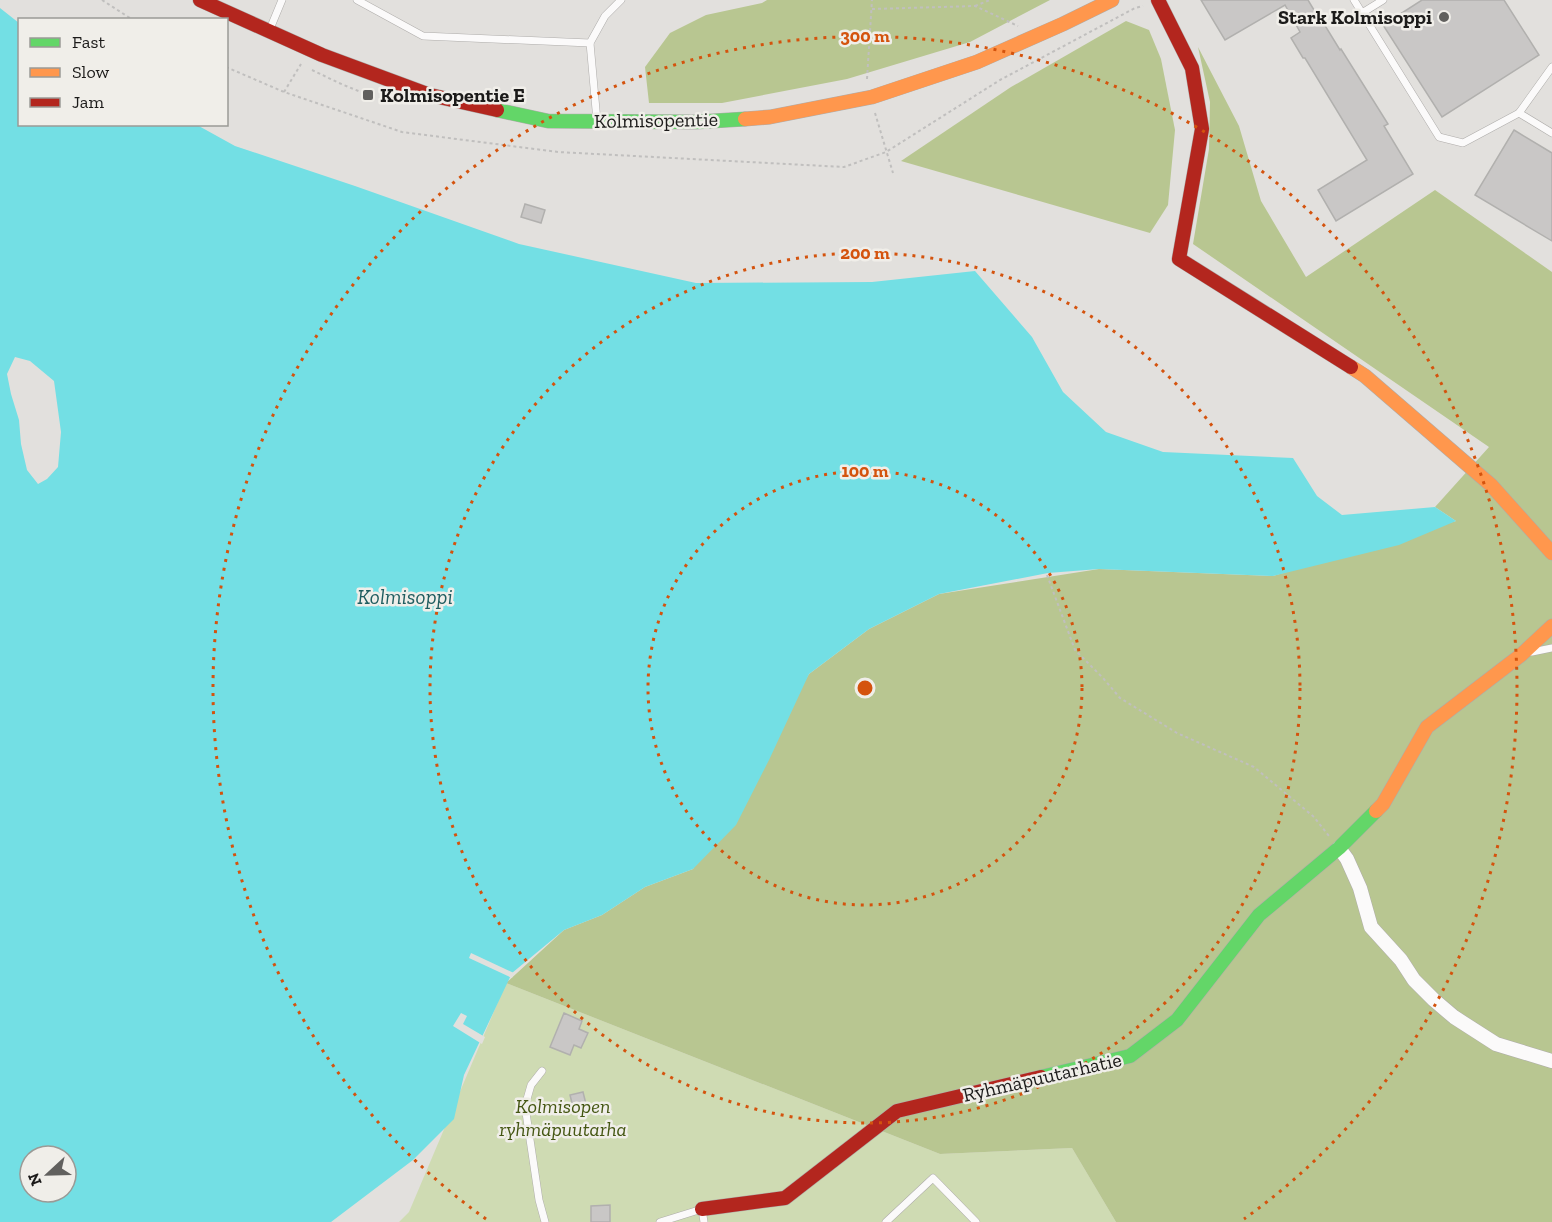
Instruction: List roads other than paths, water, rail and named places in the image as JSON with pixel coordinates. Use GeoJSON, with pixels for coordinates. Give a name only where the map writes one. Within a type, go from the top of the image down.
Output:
{"type":"FeatureCollection","features":[{"type":"Feature","properties":{"kind":"street","name":"Kolmisopentie"},"geometry":{"type":"LineString","coordinates":[[200,0],[322,55],[430,95],[548,121],[696,122],[770,117],[872,97],[977,62],[1112,0]]}},
{"type":"Feature","properties":{"kind":"street"},"geometry":{"type":"LineString","coordinates":[[1158,0],[1192,68],[1202,129],[1179,259],[1365,376],[1491,485],[1552,553]]}},
{"type":"Feature","properties":{"kind":"street","name":"Ryhmäpuutarhatie"},"geometry":{"type":"LineString","coordinates":[[703,1216],[785,1198],[897,1111],[1130,1056],[1177,1020],[1259,915],[1339,848],[1383,804],[1427,728],[1521,655],[1552,626]]}},
{"type":"Feature","properties":{"kind":"street"},"geometry":{"type":"LineString","coordinates":[[1339,848],[1347,859],[1360,888],[1371,927],[1401,960],[1414,980],[1434,1000],[1454,1017],[1496,1044],[1552,1061]]}},
{"type":"Feature","properties":{"kind":"lane"},"geometry":{"type":"LineString","coordinates":[[269,31],[282,0]]}},
{"type":"Feature","properties":{"kind":"lane"},"geometry":{"type":"LineString","coordinates":[[357,0],[423,36],[590,43]]}},
{"type":"Feature","properties":{"kind":"lane"},"geometry":{"type":"LineString","coordinates":[[597,121],[590,43],[605,16],[621,0]]}},
{"type":"Feature","properties":{"kind":"lane"},"geometry":{"type":"LineString","coordinates":[[1354,0],[1439,137],[1463,143],[1519,113],[1552,67]]}},
{"type":"Feature","properties":{"kind":"lane"},"geometry":{"type":"LineString","coordinates":[[1362,13],[1383,0]]}},
{"type":"Feature","properties":{"kind":"lane"},"geometry":{"type":"LineString","coordinates":[[1519,113],[1552,133]]}},
{"type":"Feature","properties":{"kind":"lane"},"geometry":{"type":"LineString","coordinates":[[1521,655],[1552,648]]}},
{"type":"Feature","properties":{"kind":"lane"},"geometry":{"type":"LineString","coordinates":[[542,1071],[531,1085],[525,1106],[539,1200],[545,1222]]}},
{"type":"Feature","properties":{"kind":"lane"},"geometry":{"type":"LineString","coordinates":[[886,1222],[933,1178],[976,1222]]}},
{"type":"Feature","properties":{"kind":"lane"},"geometry":{"type":"LineString","coordinates":[[660,1222],[703,1216]]}},
{"type":"Feature","properties":{"kind":"water","name":"Kolmisoppi"},"geometry":{"type":"Polygon","coordinates":[[[0,8],[18,22],[18,126],[199,126],[235,146],[519,244],[696,283],[872,282],[975,271],[1032,337],[1063,392],[1106,432],[1163,452],[1293,458],[1317,496],[1342,515],[1435,507],[1456,521],[1399,545],[1273,576],[1099,569],[1048,573],[939,594],[869,629],[809,674],[736,825],[693,869],[645,887],[602,915],[564,930],[512,973],[464,1075],[454,1119],[413,1160],[331,1222],[0,1222],[0,8]],[[15,357],[7,374],[19,420],[21,444],[27,470],[38,484],[47,479],[58,467],[61,432],[54,381],[30,361],[15,357]]]}},
{"type":"Feature","properties":{"kind":"place","name":"Stark Kolmisoppi"},"geometry":{"type":"Point","coordinates":[1444,17]}},
{"type":"Feature","properties":{"kind":"place","name":"Kolmisopentie E"},"geometry":{"type":"Point","coordinates":[368,95]}},
{"type":"Feature","properties":{"kind":"park label","name":"Kolmisopen ryhmäpuutarha"},"geometry":{"type":"Point","coordinates":[563,1118]}}]}
